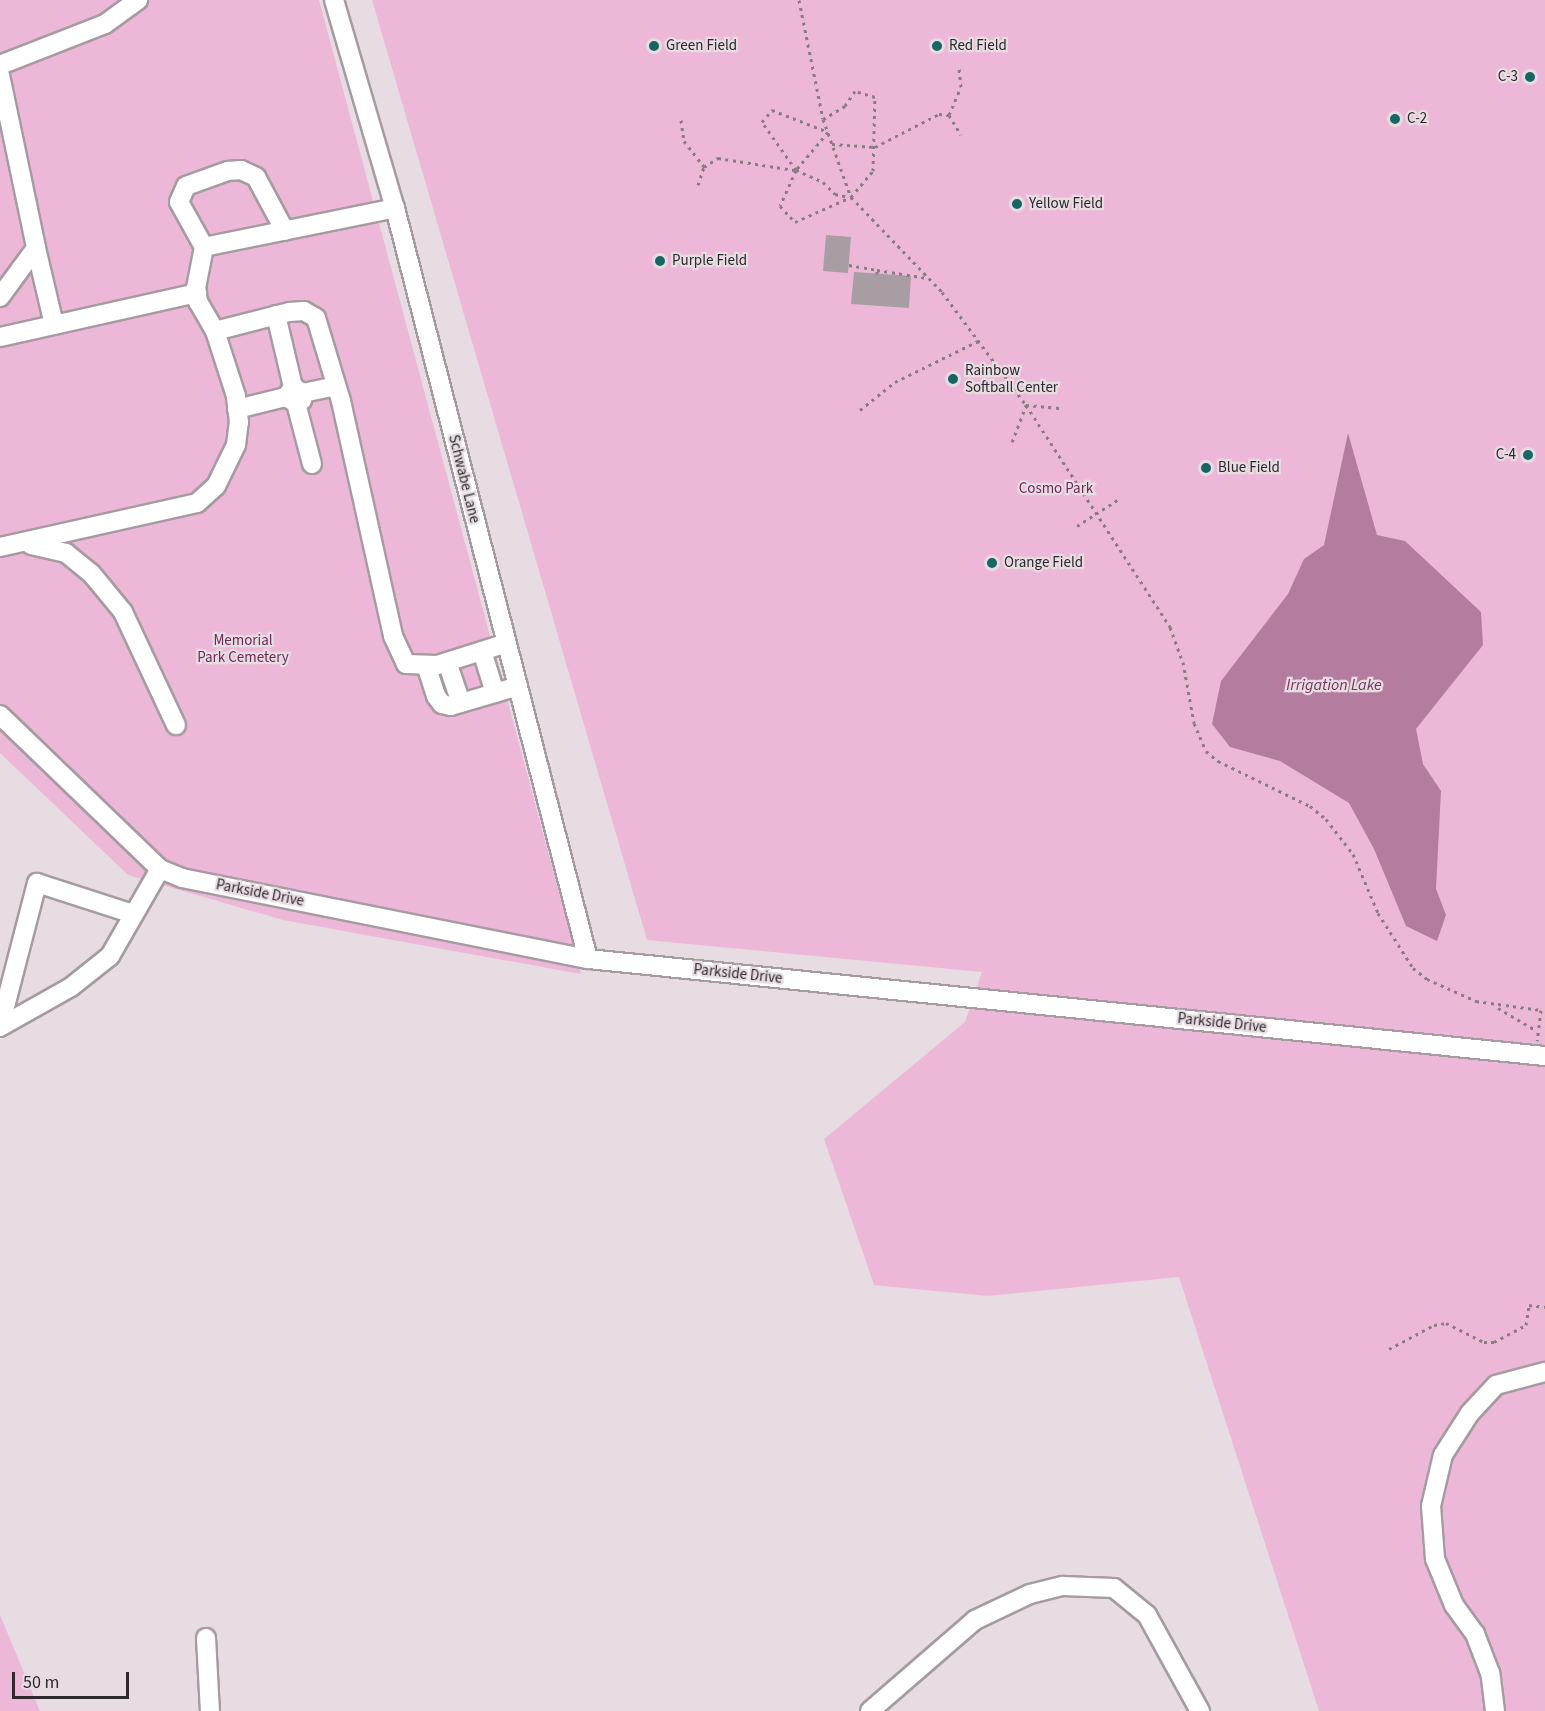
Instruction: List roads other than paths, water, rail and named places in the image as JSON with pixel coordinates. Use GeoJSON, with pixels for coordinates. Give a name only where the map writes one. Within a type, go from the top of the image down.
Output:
{"type":"FeatureCollection","features":[{"type":"Feature","properties":{"kind":"street"},"geometry":{"type":"LineString","coordinates":[[0,65],[105,24],[138,0]]}},
{"type":"Feature","properties":{"kind":"street","name":"Schwabe Lane"},"geometry":{"type":"LineString","coordinates":[[334,0],[395,208],[588,959]]}},
{"type":"Feature","properties":{"kind":"street"},"geometry":{"type":"LineString","coordinates":[[0,75],[54,325]]}},
{"type":"Feature","properties":{"kind":"street"},"geometry":{"type":"LineString","coordinates":[[9,545],[197,503],[216,486],[236,445],[237,409],[215,331],[197,293],[204,247],[179,202],[186,186],[228,171],[241,170],[256,177],[285,231]]}},
{"type":"Feature","properties":{"kind":"street"},"geometry":{"type":"LineString","coordinates":[[204,247],[395,208]]}},
{"type":"Feature","properties":{"kind":"street"},"geometry":{"type":"LineString","coordinates":[[0,297],[36,248]]}},
{"type":"Feature","properties":{"kind":"street"},"geometry":{"type":"LineString","coordinates":[[0,337],[197,293]]}},
{"type":"Feature","properties":{"kind":"street"},"geometry":{"type":"LineString","coordinates":[[215,331],[276,315],[304,311],[316,318],[336,386],[393,636],[406,663],[426,665],[447,662],[507,643]]}},
{"type":"Feature","properties":{"kind":"street"},"geometry":{"type":"LineString","coordinates":[[276,315],[312,465]]}},
{"type":"Feature","properties":{"kind":"street"},"geometry":{"type":"LineString","coordinates":[[237,409],[336,386]]}},
{"type":"Feature","properties":{"kind":"street"},"geometry":{"type":"LineString","coordinates":[[9,545],[47,546],[66,552],[91,573],[123,612],[176,724]]}},
{"type":"Feature","properties":{"kind":"street"},"geometry":{"type":"LineString","coordinates":[[482,651],[495,693]]}},
{"type":"Feature","properties":{"kind":"street"},"geometry":{"type":"LineString","coordinates":[[447,662],[461,704]]}},
{"type":"Feature","properties":{"kind":"street"},"geometry":{"type":"LineString","coordinates":[[426,665],[442,704],[461,704],[518,686]]}},
{"type":"Feature","properties":{"kind":"street","name":"Parkside Drive"},"geometry":{"type":"LineString","coordinates":[[0,715],[160,869],[182,878],[588,959],[1541,1055]]}},
{"type":"Feature","properties":{"kind":"street"},"geometry":{"type":"LineString","coordinates":[[0,1027],[71,987],[110,956],[160,869]]}},
{"type":"Feature","properties":{"kind":"street"},"geometry":{"type":"LineString","coordinates":[[0,1027],[37,883],[133,914]]}},
{"type":"Feature","properties":{"kind":"street"},"geometry":{"type":"LineString","coordinates":[[1495,1711],[1490,1673],[1475,1634],[1454,1605],[1435,1559],[1431,1506],[1443,1455],[1470,1413],[1496,1385],[1545,1372]]}},
{"type":"Feature","properties":{"kind":"street"},"geometry":{"type":"LineString","coordinates":[[870,1711],[975,1620],[1030,1594],[1063,1586],[1114,1588],[1147,1616],[1200,1711]]}},
{"type":"Feature","properties":{"kind":"street"},"geometry":{"type":"LineString","coordinates":[[206,1638],[210,1711]]}},
{"type":"Feature","properties":{"kind":"water","name":"Irrigation Lake"},"geometry":{"type":"Polygon","coordinates":[[[1348,433],[1377,535],[1405,541],[1481,612],[1483,645],[1416,729],[1423,764],[1441,791],[1436,889],[1446,915],[1437,941],[1406,926],[1374,849],[1349,803],[1280,761],[1230,747],[1212,724],[1221,681],[1288,594],[1304,559],[1324,545],[1348,433]]]}},
{"type":"Feature","properties":{"kind":"place","name":"Green Field"},"geometry":{"type":"Point","coordinates":[654,46]}},
{"type":"Feature","properties":{"kind":"place","name":"Red Field"},"geometry":{"type":"Point","coordinates":[937,46]}},
{"type":"Feature","properties":{"kind":"place","name":"C-3"},"geometry":{"type":"Point","coordinates":[1530,77]}},
{"type":"Feature","properties":{"kind":"place","name":"C-2"},"geometry":{"type":"Point","coordinates":[1395,119]}},
{"type":"Feature","properties":{"kind":"place","name":"Yellow Field"},"geometry":{"type":"Point","coordinates":[1017,204]}},
{"type":"Feature","properties":{"kind":"place","name":"Purple Field"},"geometry":{"type":"Point","coordinates":[660,261]}},
{"type":"Feature","properties":{"kind":"place","name":"Rainbow Softball Center"},"geometry":{"type":"Point","coordinates":[953,379]}},
{"type":"Feature","properties":{"kind":"place","name":"C-4"},"geometry":{"type":"Point","coordinates":[1528,455]}},
{"type":"Feature","properties":{"kind":"place","name":"Blue Field"},"geometry":{"type":"Point","coordinates":[1206,468]}},
{"type":"Feature","properties":{"kind":"place","name":"Orange Field"},"geometry":{"type":"Point","coordinates":[992,563]}},
{"type":"Feature","properties":{"kind":"park label","name":"Cosmo Park"},"geometry":{"type":"Point","coordinates":[1056,489]}},
{"type":"Feature","properties":{"kind":"park label","name":"Memorial Park Cemetery"},"geometry":{"type":"Point","coordinates":[243,648]}}]}
